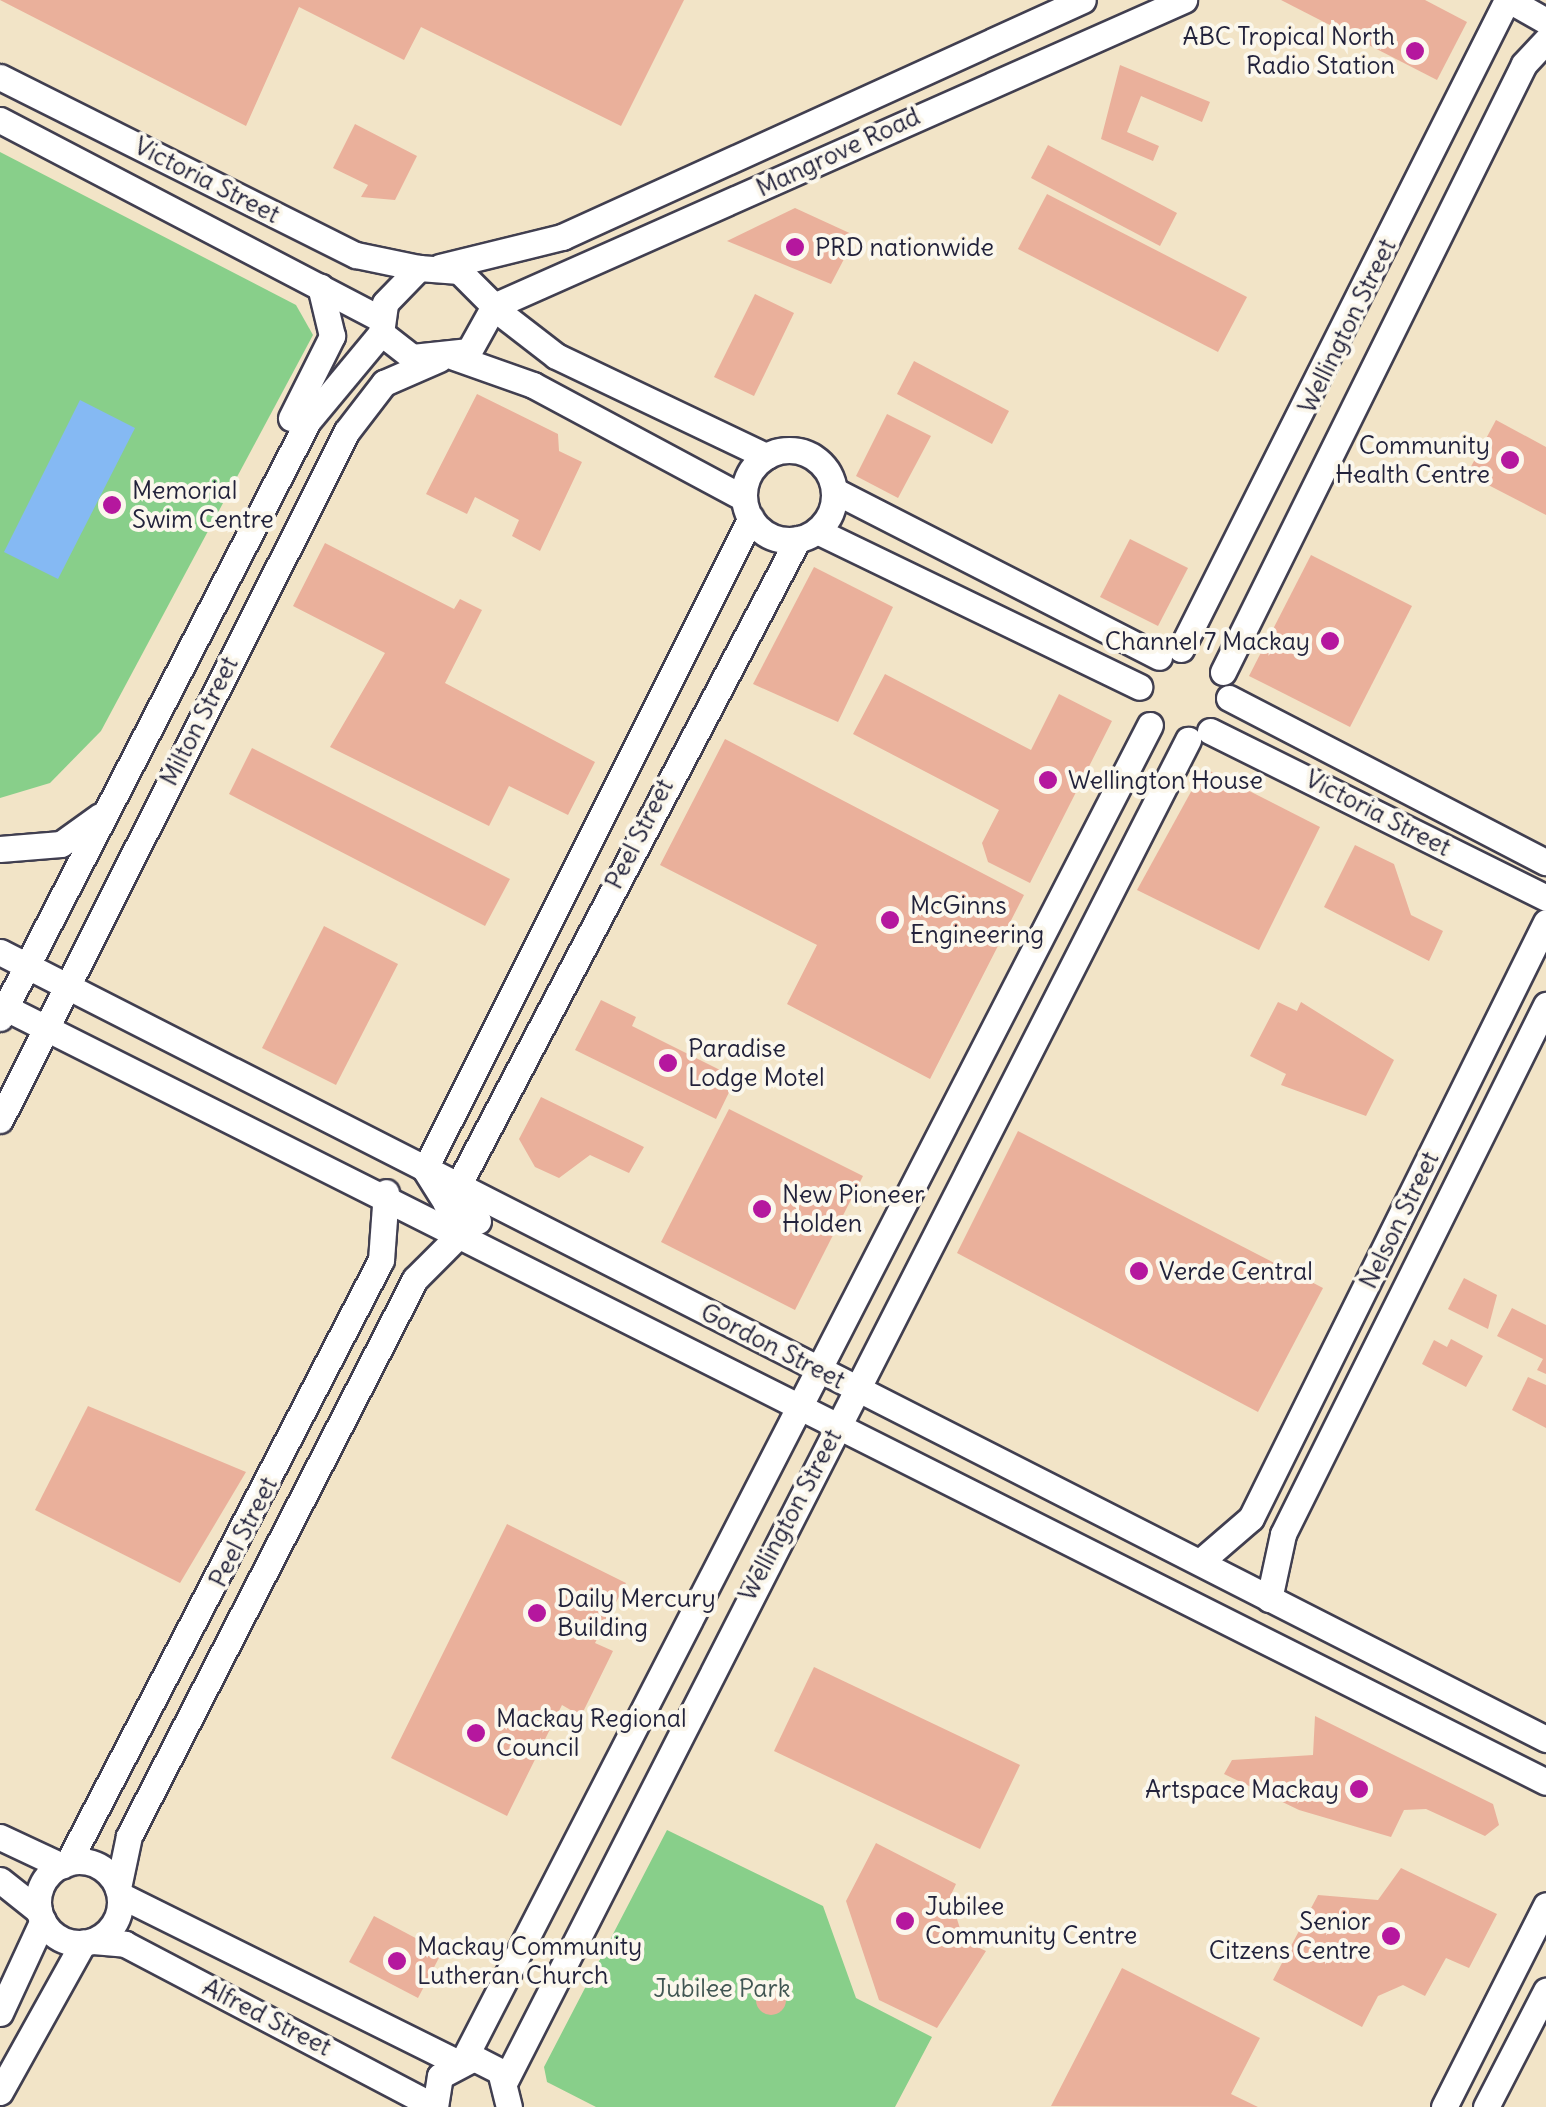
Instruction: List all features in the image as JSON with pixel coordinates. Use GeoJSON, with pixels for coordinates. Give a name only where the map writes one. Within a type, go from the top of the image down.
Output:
{"type":"FeatureCollection","features":[{"type":"Feature","properties":{"kind":"street","name":"Mangrove Road"},"geometry":{"type":"LineString","coordinates":[[430,267],[562,237],[1083,0]]}},
{"type":"Feature","properties":{"kind":"street","name":"Mangrove Road"},"geometry":{"type":"LineString","coordinates":[[494,307],[1184,0]]}},
{"type":"Feature","properties":{"kind":"street"},"geometry":{"type":"LineString","coordinates":[[1508,0],[1546,21]]}},
{"type":"Feature","properties":{"kind":"street","name":"Wellington Street"},"geometry":{"type":"LineString","coordinates":[[1170,653],[1508,0]]}},
{"type":"Feature","properties":{"kind":"street","name":"Wellington Street"},"geometry":{"type":"LineString","coordinates":[[1223,672],[1524,64],[1546,40]]}},
{"type":"Feature","properties":{"kind":"street","name":"Victoria Street"},"geometry":{"type":"LineString","coordinates":[[0,77],[356,255],[430,267]]}},
{"type":"Feature","properties":{"kind":"street","name":"Victoria Street"},"geometry":{"type":"LineString","coordinates":[[0,120],[320,286],[380,326]]}},
{"type":"Feature","properties":{"kind":"street"},"geometry":{"type":"LineString","coordinates":[[430,267],[472,279],[494,307],[556,356],[766,456],[813,456],[835,491],[1170,653],[1223,672],[1229,698],[1199,735],[1150,724],[1139,687],[807,535],[771,536],[748,508],[534,385],[446,358],[412,358],[380,326],[399,280],[430,267]]}},
{"type":"Feature","properties":{"kind":"street"},"geometry":{"type":"LineString","coordinates":[[264,503],[282,436],[332,336],[320,286]]}},
{"type":"Feature","properties":{"kind":"street"},"geometry":{"type":"LineString","coordinates":[[446,358],[483,338],[494,307]]}},
{"type":"Feature","properties":{"kind":"street","name":"Milton Street"},"geometry":{"type":"LineString","coordinates":[[2,1010],[318,403],[380,326]]}},
{"type":"Feature","properties":{"kind":"street","name":"Milton Street"},"geometry":{"type":"LineString","coordinates":[[0,1120],[347,431],[384,383],[446,358]]}},
{"type":"Feature","properties":{"kind":"street"},"geometry":{"type":"LineString","coordinates":[[748,508],[766,456]]}},
{"type":"Feature","properties":{"kind":"street"},"geometry":{"type":"LineString","coordinates":[[807,535],[835,491]]}},
{"type":"Feature","properties":{"kind":"street","name":"Peel Street"},"geometry":{"type":"LineString","coordinates":[[425,1169],[748,508]]}},
{"type":"Feature","properties":{"kind":"street","name":"Peel Street"},"geometry":{"type":"LineString","coordinates":[[458,1186],[807,535]]}},
{"type":"Feature","properties":{"kind":"street"},"geometry":{"type":"LineString","coordinates":[[1139,687],[1170,653]]}},
{"type":"Feature","properties":{"kind":"street","name":"Victoria Street"},"geometry":{"type":"LineString","coordinates":[[1229,698],[1546,862]]}},
{"type":"Feature","properties":{"kind":"street","name":"Wellington Street"},"geometry":{"type":"LineString","coordinates":[[435,2107],[440,2076],[460,2061],[1150,724]]}},
{"type":"Feature","properties":{"kind":"street","name":"Victoria Street"},"geometry":{"type":"LineString","coordinates":[[1199,735],[1546,898]]}},
{"type":"Feature","properties":{"kind":"street","name":"Wellington Street"},"geometry":{"type":"LineString","coordinates":[[508,2092],[855,1388],[1199,735]]}},
{"type":"Feature","properties":{"kind":"street"},"geometry":{"type":"LineString","coordinates":[[0,848],[61,844],[110,807]]}},
{"type":"Feature","properties":{"kind":"street","name":"Nelson Street"},"geometry":{"type":"LineString","coordinates":[[1200,1562],[1252,1518],[1546,922]]}},
{"type":"Feature","properties":{"kind":"street","name":"Gordon Street"},"geometry":{"type":"LineString","coordinates":[[0,952],[1546,1739]]}},
{"type":"Feature","properties":{"kind":"street","name":"Nelson Street"},"geometry":{"type":"LineString","coordinates":[[1269,1599],[1282,1534],[1546,1005]]}},
{"type":"Feature","properties":{"kind":"street","name":"Gordon Street"},"geometry":{"type":"LineString","coordinates":[[2,1010],[48,1028],[386,1192],[1546,1782]]}},
{"type":"Feature","properties":{"kind":"street"},"geometry":{"type":"LineString","coordinates":[[425,1169],[446,1204],[498,1233],[509,1255]]}},
{"type":"Feature","properties":{"kind":"street","name":"Peel Street"},"geometry":{"type":"LineString","coordinates":[[65,1864],[230,1558],[381,1260],[386,1192]]}},
{"type":"Feature","properties":{"kind":"street","name":"Peel Street"},"geometry":{"type":"LineString","coordinates":[[119,1892],[123,1850],[415,1279],[462,1232]]}},
{"type":"Feature","properties":{"kind":"street"},"geometry":{"type":"LineString","coordinates":[[306,1407],[341,1424]]}},
{"type":"Feature","properties":{"kind":"street"},"geometry":{"type":"LineString","coordinates":[[1252,1518],[1256,1537],[1282,1534]]}},
{"type":"Feature","properties":{"kind":"street"},"geometry":{"type":"LineString","coordinates":[[230,1558],[263,1576]]}},
{"type":"Feature","properties":{"kind":"street"},"geometry":{"type":"LineString","coordinates":[[1476,1704],[1546,1754]]}},
{"type":"Feature","properties":{"kind":"street"},"geometry":{"type":"LineString","coordinates":[[0,1837],[65,1864],[104,1869],[119,1892],[112,1928],[88,1942],[0,2092]]}},
{"type":"Feature","properties":{"kind":"street"},"geometry":{"type":"LineString","coordinates":[[0,2013],[41,1915],[42,1886],[65,1864]]}},
{"type":"Feature","properties":{"kind":"street"},"geometry":{"type":"LineString","coordinates":[[0,1880],[41,1915],[59,1938],[88,1942]]}},
{"type":"Feature","properties":{"kind":"street","name":"Alfred Street"},"geometry":{"type":"LineString","coordinates":[[119,1892],[460,2061],[493,2064],[508,2092]]}},
{"type":"Feature","properties":{"kind":"street"},"geometry":{"type":"LineString","coordinates":[[1444,2107],[1546,1905]]}},
{"type":"Feature","properties":{"kind":"street","name":"Alfred Street"},"geometry":{"type":"LineString","coordinates":[[88,1942],[125,1944],[435,2107]]}},
{"type":"Feature","properties":{"kind":"street"},"geometry":{"type":"LineString","coordinates":[[1486,2107],[1546,1991]]}},
{"type":"Feature","properties":{"kind":"street"},"geometry":{"type":"LineString","coordinates":[[508,2092],[534,2107]]}},
{"type":"Feature","properties":{"kind":"green space","name":"Memorial Swim Centre"},"geometry":{"type":"Polygon","coordinates":[[[0,152],[296,305],[313,335],[101,731],[50,783],[0,798],[0,152]]]}},
{"type":"Feature","properties":{"kind":"green space","name":"Jubilee Park"},"geometry":{"type":"Polygon","coordinates":[[[667,1830],[823,1906],[856,1998],[932,2037],[895,2107],[596,2107],[547,2082],[544,2067],[667,1830]]]}},
{"type":"Feature","properties":{"kind":"water"},"geometry":{"type":"Polygon","coordinates":[[[80,400],[135,428],[58,579],[4,552],[80,400]]]}},
{"type":"Feature","properties":{"kind":"building"},"geometry":{"type":"Polygon","coordinates":[[[0,0],[684,0],[621,126],[421,27],[404,60],[299,7],[246,126],[0,0]]]}},
{"type":"Feature","properties":{"kind":"building","name":"ABC Tropical North Radio Station"},"geometry":{"type":"Polygon","coordinates":[[[1281,0],[1425,0],[1467,22],[1437,80],[1281,0]]]}},
{"type":"Feature","properties":{"kind":"building"},"geometry":{"type":"Polygon","coordinates":[[[1120,65],[1210,102],[1202,122],[1141,96],[1127,132],[1159,146],[1153,161],[1101,139],[1120,65]]]}},
{"type":"Feature","properties":{"kind":"building"},"geometry":{"type":"Polygon","coordinates":[[[355,124],[417,156],[395,200],[361,197],[368,185],[333,168],[355,124]]]}},
{"type":"Feature","properties":{"kind":"building"},"geometry":{"type":"Polygon","coordinates":[[[1048,145],[1177,213],[1160,246],[1031,178],[1048,145]]]}},
{"type":"Feature","properties":{"kind":"building"},"geometry":{"type":"Polygon","coordinates":[[[1047,194],[1247,297],[1218,352],[1018,249],[1047,194]]]}},
{"type":"Feature","properties":{"kind":"building","name":"PRD nationwide"},"geometry":{"type":"Polygon","coordinates":[[[795,208],[856,236],[831,284],[727,241],[795,208]]]}},
{"type":"Feature","properties":{"kind":"building"},"geometry":{"type":"Polygon","coordinates":[[[755,294],[794,313],[754,396],[714,377],[755,294]]]}},
{"type":"Feature","properties":{"kind":"building"},"geometry":{"type":"Polygon","coordinates":[[[914,361],[1009,411],[992,444],[897,394],[914,361]]]}},
{"type":"Feature","properties":{"kind":"building"},"geometry":{"type":"Polygon","coordinates":[[[477,394],[558,434],[559,451],[582,462],[540,551],[512,536],[519,520],[475,497],[467,514],[426,494],[477,394]]]}},
{"type":"Feature","properties":{"kind":"building"},"geometry":{"type":"Polygon","coordinates":[[[887,414],[931,436],[898,498],[856,476],[887,414]]]}},
{"type":"Feature","properties":{"kind":"building","name":"Community Health Centre"},"geometry":{"type":"Polygon","coordinates":[[[1496,420],[1546,447],[1546,515],[1467,474],[1496,420]]]}},
{"type":"Feature","properties":{"kind":"building"},"geometry":{"type":"Polygon","coordinates":[[[1130,539],[1188,568],[1158,626],[1100,597],[1130,539]]]}},
{"type":"Feature","properties":{"kind":"building"},"geometry":{"type":"Polygon","coordinates":[[[325,543],[454,609],[460,599],[482,610],[445,683],[595,762],[568,815],[509,786],[489,826],[330,747],[385,653],[293,606],[325,543]]]}},
{"type":"Feature","properties":{"kind":"building","name":"Channel 7 Mackay"},"geometry":{"type":"Polygon","coordinates":[[[1311,555],[1412,606],[1350,727],[1249,676],[1311,555]]]}},
{"type":"Feature","properties":{"kind":"building"},"geometry":{"type":"Polygon","coordinates":[[[814,567],[893,607],[838,722],[753,684],[814,567]]]}},
{"type":"Feature","properties":{"kind":"building"},"geometry":{"type":"Polygon","coordinates":[[[885,674],[1031,750],[1059,694],[1112,721],[1030,883],[988,862],[982,843],[999,810],[853,734],[885,674]]]}},
{"type":"Feature","properties":{"kind":"building","name":"McGinns Engineering"},"geometry":{"type":"Polygon","coordinates":[[[725,739],[1024,895],[930,1079],[787,1004],[817,945],[660,865],[725,739]]]}},
{"type":"Feature","properties":{"kind":"building"},"geometry":{"type":"Polygon","coordinates":[[[252,748],[510,879],[485,926],[229,794],[252,748]]]}},
{"type":"Feature","properties":{"kind":"building"},"geometry":{"type":"Polygon","coordinates":[[[1204,768],[1320,827],[1259,950],[1137,890],[1204,768]]]}},
{"type":"Feature","properties":{"kind":"building"},"geometry":{"type":"Polygon","coordinates":[[[1355,845],[1394,864],[1411,915],[1443,931],[1429,961],[1324,907],[1355,845]]]}},
{"type":"Feature","properties":{"kind":"building"},"geometry":{"type":"Polygon","coordinates":[[[324,926],[398,964],[336,1085],[262,1048],[324,926]]]}},
{"type":"Feature","properties":{"kind":"building"},"geometry":{"type":"Polygon","coordinates":[[[601,1000],[636,1017],[632,1026],[736,1078],[716,1119],[575,1050],[601,1000]]]}},
{"type":"Feature","properties":{"kind":"building"},"geometry":{"type":"Polygon","coordinates":[[[1278,1002],[1297,1011],[1301,1002],[1394,1060],[1366,1116],[1281,1085],[1286,1074],[1250,1056],[1278,1002]]]}},
{"type":"Feature","properties":{"kind":"building"},"geometry":{"type":"Polygon","coordinates":[[[541,1097],[644,1147],[629,1173],[590,1155],[559,1178],[535,1167],[519,1139],[541,1097]]]}},
{"type":"Feature","properties":{"kind":"building","name":"New Pioneer Holden"},"geometry":{"type":"Polygon","coordinates":[[[729,1109],[863,1176],[795,1310],[661,1242],[729,1109]]]}},
{"type":"Feature","properties":{"kind":"building","name":"Verde Central"},"geometry":{"type":"Polygon","coordinates":[[[1018,1131],[1323,1288],[1258,1412],[957,1253],[1018,1131]]]}},
{"type":"Feature","properties":{"kind":"building"},"geometry":{"type":"Polygon","coordinates":[[[1464,1278],[1497,1295],[1488,1329],[1448,1309],[1464,1278]]]}},
{"type":"Feature","properties":{"kind":"building"},"geometry":{"type":"Polygon","coordinates":[[[1512,1308],[1546,1325],[1546,1374],[1537,1370],[1543,1359],[1497,1336],[1512,1308]]]}},
{"type":"Feature","properties":{"kind":"building"},"geometry":{"type":"Polygon","coordinates":[[[1451,1339],[1483,1356],[1466,1387],[1422,1364],[1434,1340],[1447,1347],[1451,1339]]]}},
{"type":"Feature","properties":{"kind":"building"},"geometry":{"type":"Polygon","coordinates":[[[1528,1377],[1546,1385],[1546,1428],[1512,1410],[1528,1377]]]}},
{"type":"Feature","properties":{"kind":"building"},"geometry":{"type":"Polygon","coordinates":[[[88,1406],[246,1472],[180,1583],[35,1510],[88,1406]]]}},
{"type":"Feature","properties":{"kind":"building"},"geometry":{"type":"Polygon","coordinates":[[[507,1524],[626,1583],[595,1643],[613,1651],[581,1716],[562,1705],[507,1816],[391,1758],[507,1524]]]}},
{"type":"Feature","properties":{"kind":"building"},"geometry":{"type":"Polygon","coordinates":[[[814,1667],[1020,1765],[980,1849],[774,1751],[814,1667]]]}},
{"type":"Feature","properties":{"kind":"building","name":"Artspace Mackay"},"geometry":{"type":"Polygon","coordinates":[[[1315,1716],[1493,1804],[1499,1825],[1485,1836],[1426,1809],[1404,1810],[1391,1837],[1299,1810],[1224,1774],[1232,1760],[1313,1755],[1315,1716]]]}},
{"type":"Feature","properties":{"kind":"building","name":"Jubilee Community Centre"},"geometry":{"type":"Polygon","coordinates":[[[876,1843],[956,1884],[950,1897],[964,1941],[986,1951],[937,2028],[879,2000],[846,1901],[876,1843]]]}},
{"type":"Feature","properties":{"kind":"building","name":"Senior Citzens Centre"},"geometry":{"type":"Polygon","coordinates":[[[1401,1868],[1497,1914],[1469,1968],[1446,1958],[1425,1996],[1403,1985],[1378,1996],[1362,2027],[1273,1980],[1318,1895],[1378,1900],[1401,1868]]]}},
{"type":"Feature","properties":{"kind":"building"},"geometry":{"type":"Polygon","coordinates":[[[374,1916],[442,1952],[418,1998],[349,1962],[374,1916]]]}},
{"type":"Feature","properties":{"kind":"building"},"geometry":{"type":"Polygon","coordinates":[[[1122,1968],[1260,2038],[1231,2094],[1258,2107],[1051,2106],[1122,1968]]]}},
{"type":"Feature","properties":{"kind":"building"},"geometry":{"type":"Polygon","coordinates":[[[771,1985],[785,1994],[786,2000],[777,2014],[771,2015],[757,2006],[756,2000],[765,1986],[771,1985]]]}},
{"type":"Feature","properties":{"kind":"place","name":"ABC Tropical North Radio Station"},"geometry":{"type":"Point","coordinates":[1415,51]}},
{"type":"Feature","properties":{"kind":"place","name":"PRD nationwide"},"geometry":{"type":"Point","coordinates":[795,247]}},
{"type":"Feature","properties":{"kind":"place","name":"Community Health Centre"},"geometry":{"type":"Point","coordinates":[1510,460]}},
{"type":"Feature","properties":{"kind":"place","name":"Memorial Swim Centre"},"geometry":{"type":"Point","coordinates":[112,505]}},
{"type":"Feature","properties":{"kind":"place","name":"Channel 7 Mackay"},"geometry":{"type":"Point","coordinates":[1330,641]}},
{"type":"Feature","properties":{"kind":"place","name":"Wellington House"},"geometry":{"type":"Point","coordinates":[1048,780]}},
{"type":"Feature","properties":{"kind":"place","name":"McGinns Engineering"},"geometry":{"type":"Point","coordinates":[890,920]}},
{"type":"Feature","properties":{"kind":"place","name":"Paradise Lodge Motel"},"geometry":{"type":"Point","coordinates":[668,1063]}},
{"type":"Feature","properties":{"kind":"place","name":"New Pioneer Holden"},"geometry":{"type":"Point","coordinates":[762,1209]}},
{"type":"Feature","properties":{"kind":"place","name":"Verde Central"},"geometry":{"type":"Point","coordinates":[1139,1271]}},
{"type":"Feature","properties":{"kind":"place","name":"Daily Mercury Building"},"geometry":{"type":"Point","coordinates":[537,1613]}},
{"type":"Feature","properties":{"kind":"place","name":"Mackay Regional Council"},"geometry":{"type":"Point","coordinates":[476,1733]}},
{"type":"Feature","properties":{"kind":"place","name":"Artspace Mackay"},"geometry":{"type":"Point","coordinates":[1359,1789]}},
{"type":"Feature","properties":{"kind":"place","name":"Jubilee Community Centre"},"geometry":{"type":"Point","coordinates":[905,1921]}},
{"type":"Feature","properties":{"kind":"place","name":"Senior Citzens Centre"},"geometry":{"type":"Point","coordinates":[1391,1936]}},
{"type":"Feature","properties":{"kind":"place","name":"Mackay Community Lutheran Church"},"geometry":{"type":"Point","coordinates":[397,1961]}}]}
